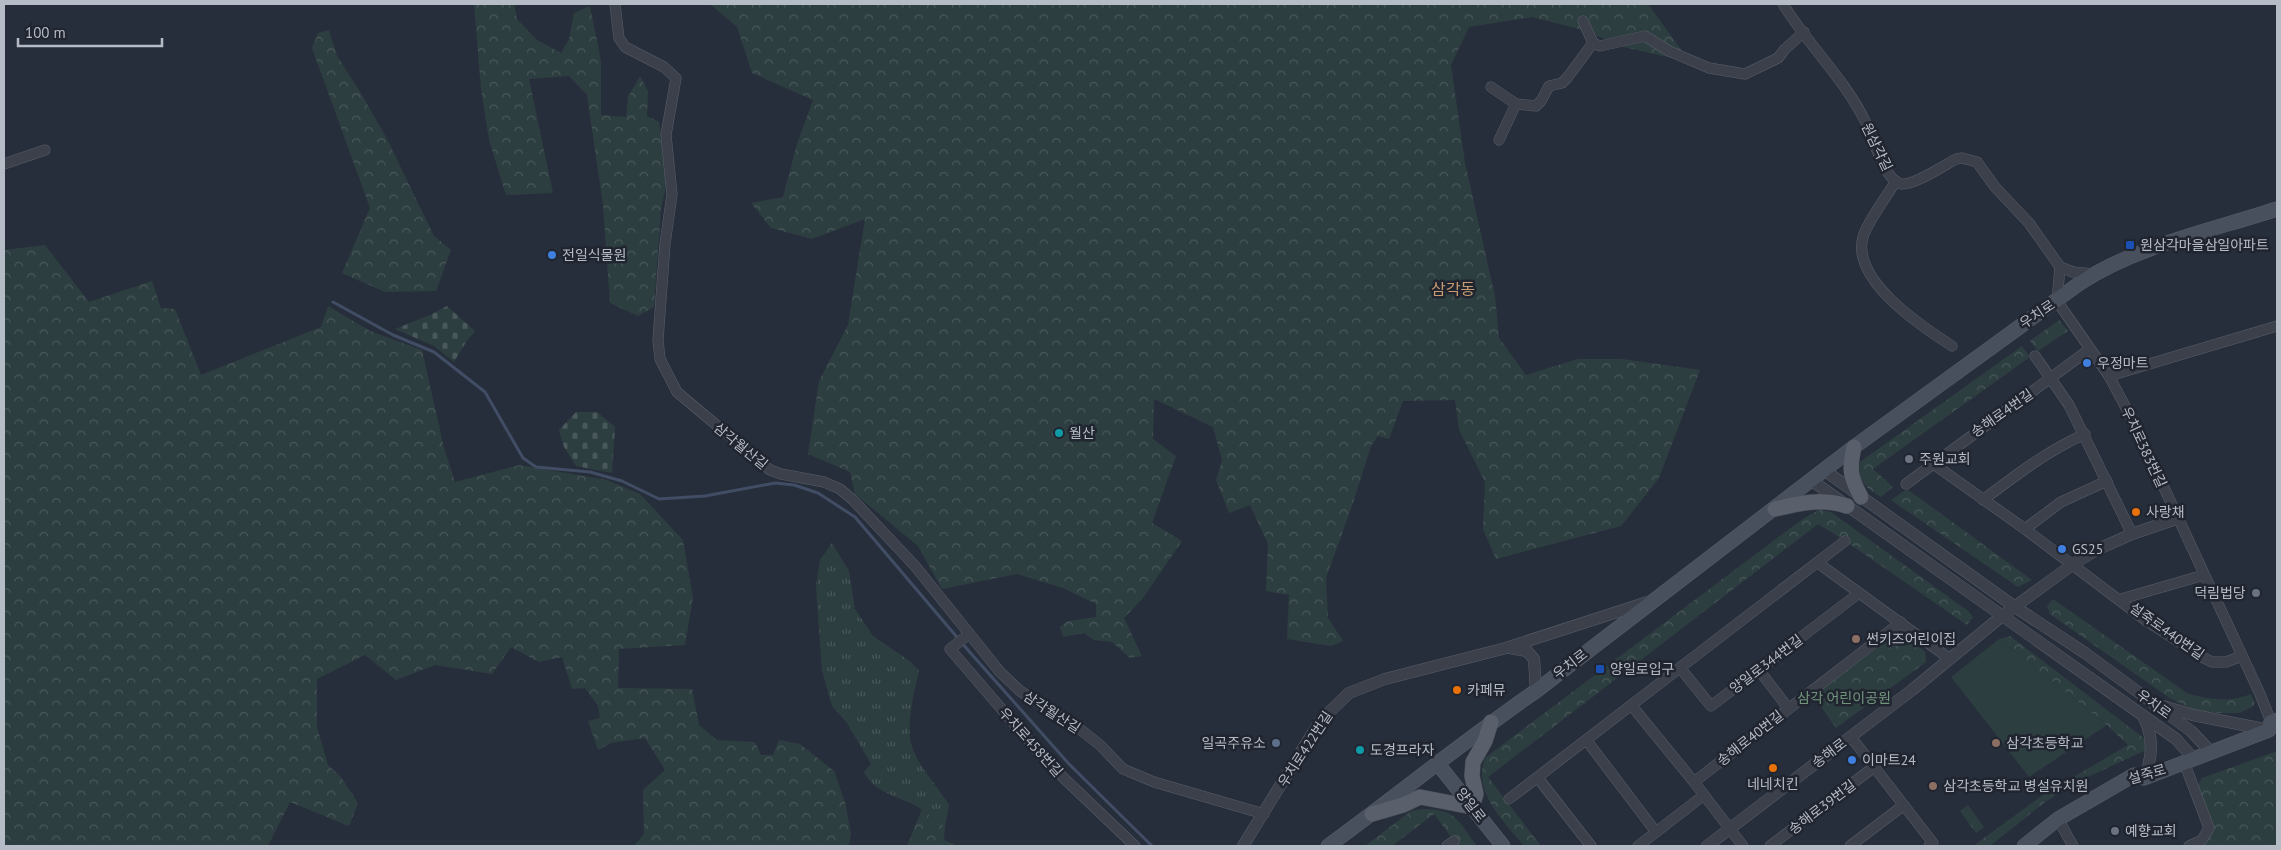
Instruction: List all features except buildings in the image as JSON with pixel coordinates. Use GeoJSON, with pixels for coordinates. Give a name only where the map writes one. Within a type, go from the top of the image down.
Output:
{"type":"FeatureCollection","features":[{"type":"Feature","properties":{"kind":"main road","name":"우치로"},"geometry":{"type":"LineString","coordinates":[[1328,846],[1775,509],[1854,447],[2013,330],[2094,274],[2135,255],[2277,209]]}},
{"type":"Feature","properties":{"kind":"main road"},"geometry":{"type":"LineString","coordinates":[[1854,447],[1850,463],[1852,480],[1861,497]]}},
{"type":"Feature","properties":{"kind":"main road"},"geometry":{"type":"LineString","coordinates":[[1775,509],[1803,502],[1835,502],[1847,506]]}},
{"type":"Feature","properties":{"kind":"main road"},"geometry":{"type":"LineString","coordinates":[[1372,814],[1403,806],[1420,797],[1472,807],[1476,794],[1472,776],[1473,762],[1485,741],[1491,722]]}},
{"type":"Feature","properties":{"kind":"main road","name":"설죽로"},"geometry":{"type":"LineString","coordinates":[[2024,846],[2058,819],[2134,775],[2144,778],[2211,752],[2272,724]]}},
{"type":"Feature","properties":{"kind":"main road","name":"양일로"},"geometry":{"type":"LineString","coordinates":[[1438,764],[1503,846]]}},
{"type":"Feature","properties":{"kind":"street","name":"삼각월산길"},"geometry":{"type":"LineString","coordinates":[[615,4],[619,38],[626,47],[664,67],[676,78],[666,134],[672,194],[665,244],[658,340],[660,360],[677,392],[770,470],[781,474],[824,482],[840,489],[894,543],[1000,672],[1020,691],[1100,744],[1123,769],[1154,782],[1262,817]]}},
{"type":"Feature","properties":{"kind":"street","name":"원삼각길"},"geometry":{"type":"LineString","coordinates":[[1783,4],[1857,104],[1886,169],[1896,181],[1902,184],[1908,183],[1956,158],[1977,162],[1995,187],[2029,223],[2060,267]]}},
{"type":"Feature","properties":{"kind":"street"},"geometry":{"type":"LineString","coordinates":[[1583,21],[1593,43],[1600,46],[1645,36],[1669,51],[1709,68],[1745,74],[1778,58],[1804,32]]}},
{"type":"Feature","properties":{"kind":"street"},"geometry":{"type":"LineString","coordinates":[[1490,87],[1516,104],[1536,106],[1549,86],[1562,83],[1567,78],[1593,43]]}},
{"type":"Feature","properties":{"kind":"street"},"geometry":{"type":"LineString","coordinates":[[1499,140],[1516,104]]}},
{"type":"Feature","properties":{"kind":"street"},"geometry":{"type":"LineString","coordinates":[[4,164],[46,150]]}},
{"type":"Feature","properties":{"kind":"street"},"geometry":{"type":"LineString","coordinates":[[1896,181],[1866,228],[1862,239],[1861,255],[1867,272],[1889,297],[1924,328],[1952,346]]}},
{"type":"Feature","properties":{"kind":"street"},"geometry":{"type":"LineString","coordinates":[[2057,301],[2060,267],[2073,272],[2094,274]]}},
{"type":"Feature","properties":{"kind":"street","name":"우치로383번길"},"geometry":{"type":"LineString","coordinates":[[2057,301],[2109,376],[2132,421],[2176,519]]}},
{"type":"Feature","properties":{"kind":"street"},"geometry":{"type":"LineString","coordinates":[[2109,376],[2277,326]]}},
{"type":"Feature","properties":{"kind":"street","name":"송해로4번길"},"geometry":{"type":"LineString","coordinates":[[1906,484],[1932,463],[2090,349]]}},
{"type":"Feature","properties":{"kind":"street"},"geometry":{"type":"LineString","coordinates":[[2034,356],[2069,405],[2085,434],[2132,534]]}},
{"type":"Feature","properties":{"kind":"street"},"geometry":{"type":"LineString","coordinates":[[1984,500],[2034,461],[2085,434]]}},
{"type":"Feature","properties":{"kind":"street"},"geometry":{"type":"LineString","coordinates":[[1932,463],[2072,565]]}},
{"type":"Feature","properties":{"kind":"street","name":"우치로"},"geometry":{"type":"LineString","coordinates":[[1824,470],[2150,701],[2190,731],[2211,752]]}},
{"type":"Feature","properties":{"kind":"street","name":"우치로"},"geometry":{"type":"LineString","coordinates":[[1811,480],[2176,739],[2188,760]]}},
{"type":"Feature","properties":{"kind":"street"},"geometry":{"type":"LineString","coordinates":[[2025,529],[2061,502],[2107,481]]}},
{"type":"Feature","properties":{"kind":"street"},"geometry":{"type":"LineString","coordinates":[[2150,701],[2186,713],[2272,724],[2260,694],[2176,519]]}},
{"type":"Feature","properties":{"kind":"street","name":"송해로"},"geometry":{"type":"LineString","coordinates":[[1707,846],[1850,737],[2002,616],[2072,565],[2096,550],[2132,534],[2176,519]]}},
{"type":"Feature","properties":{"kind":"street"},"geometry":{"type":"LineString","coordinates":[[1509,799],[1681,669],[1845,541]]}},
{"type":"Feature","properties":{"kind":"street"},"geometry":{"type":"LineString","coordinates":[[1818,563],[1950,659]]}},
{"type":"Feature","properties":{"kind":"street","name":"설죽로440번길"},"geometry":{"type":"LineString","coordinates":[[2072,565],[2121,599],[2148,622],[2212,662],[2226,662],[2242,656]]}},
{"type":"Feature","properties":{"kind":"street","name":"설죽로440번길"},"geometry":{"type":"LineString","coordinates":[[2121,599],[2204,575]]}},
{"type":"Feature","properties":{"kind":"street","name":"양일로344번길"},"geometry":{"type":"LineString","coordinates":[[1681,669],[1711,706],[1859,593]]}},
{"type":"Feature","properties":{"kind":"street","name":"우치로422번길"},"geometry":{"type":"LineString","coordinates":[[1243,846],[1320,721],[1349,693],[1385,679],[1506,648],[1655,599]]}},
{"type":"Feature","properties":{"kind":"street","name":"송해로40번길"},"geometry":{"type":"LineString","coordinates":[[1694,782],[1901,622]]}},
{"type":"Feature","properties":{"kind":"street","name":"우치로458번길"},"geometry":{"type":"LineString","coordinates":[[969,634],[950,649],[1048,763],[1135,846]]}},
{"type":"Feature","properties":{"kind":"street"},"geometry":{"type":"LineString","coordinates":[[1506,648],[1527,651],[1534,659],[1536,690]]}},
{"type":"Feature","properties":{"kind":"street"},"geometry":{"type":"LineString","coordinates":[[1759,670],[1788,708]]}},
{"type":"Feature","properties":{"kind":"street"},"geometry":{"type":"LineString","coordinates":[[1632,706],[1743,846]]}},
{"type":"Feature","properties":{"kind":"street"},"geometry":{"type":"LineString","coordinates":[[2143,716],[2152,742],[2148,770],[2144,778]]}},
{"type":"Feature","properties":{"kind":"street"},"geometry":{"type":"LineString","coordinates":[[1850,737],[1933,843],[1928,846]]}},
{"type":"Feature","properties":{"kind":"street"},"geometry":{"type":"LineString","coordinates":[[1587,741],[1656,832]]}},
{"type":"Feature","properties":{"kind":"street"},"geometry":{"type":"LineString","coordinates":[[2188,760],[2209,828],[2202,840],[2189,846]]}},
{"type":"Feature","properties":{"kind":"street","name":"송해로39번길"},"geometry":{"type":"LineString","coordinates":[[1770,846],[1874,767]]}},
{"type":"Feature","properties":{"kind":"street"},"geometry":{"type":"LineString","coordinates":[[1538,778],[1591,846]]}},
{"type":"Feature","properties":{"kind":"street"},"geometry":{"type":"LineString","coordinates":[[1638,846],[1704,795]]}},
{"type":"Feature","properties":{"kind":"street"},"geometry":{"type":"LineString","coordinates":[[1850,846],[1904,805]]}},
{"type":"Feature","properties":{"kind":"street"},"geometry":{"type":"LineString","coordinates":[[1254,846],[1262,817]]}},
{"type":"Feature","properties":{"kind":"street"},"geometry":{"type":"LineString","coordinates":[[2058,819],[2073,846]]}},
{"type":"Feature","properties":{"kind":"green space"},"geometry":{"type":"Polygon","coordinates":[[[474,4],[514,4],[517,19],[537,40],[561,53],[569,39],[574,13],[590,6],[601,61],[601,115],[626,117],[628,97],[640,76],[648,91],[647,116],[659,122],[667,182],[661,209],[654,307],[638,316],[610,303],[603,205],[587,95],[569,76],[529,79],[553,193],[506,195],[489,140],[481,89],[474,4]]]}},
{"type":"Feature","properties":{"kind":"green space"},"geometry":{"type":"Polygon","coordinates":[[[710,4],[1648,4],[1690,62],[1624,47],[1583,30],[1532,17],[1469,27],[1451,65],[1465,163],[1495,296],[1499,338],[1526,375],[1578,359],[1622,359],[1700,370],[1659,478],[1621,526],[1496,559],[1483,529],[1485,482],[1459,430],[1455,400],[1403,401],[1389,439],[1378,436],[1371,446],[1326,578],[1328,618],[1343,641],[1331,646],[1287,639],[1289,595],[1266,591],[1268,544],[1250,505],[1229,513],[1216,480],[1222,460],[1213,427],[1154,399],[1153,439],[1176,456],[1152,523],[1182,541],[1143,598],[1124,618],[1142,656],[1130,658],[1112,642],[1094,640],[1084,633],[1063,637],[1060,627],[1068,621],[1096,617],[1096,604],[1063,588],[1017,574],[942,589],[918,546],[855,494],[850,472],[808,454],[819,381],[848,325],[865,219],[812,239],[771,228],[751,203],[783,197],[797,144],[813,100],[752,73],[737,27],[710,4]]]}},
{"type":"Feature","properties":{"kind":"green space"},"geometry":{"type":"Polygon","coordinates":[[[329,30],[337,56],[387,139],[434,236],[451,250],[436,291],[385,292],[342,273],[370,208],[312,48],[318,33],[329,30]]]}},
{"type":"Feature","properties":{"kind":"green space"},"geometry":{"type":"Polygon","coordinates":[[[45,245],[89,302],[152,281],[161,308],[175,309],[201,375],[321,327],[328,306],[370,331],[422,350],[444,448],[455,482],[519,465],[607,480],[640,494],[683,540],[693,598],[685,645],[619,649],[618,688],[692,689],[699,725],[717,740],[755,742],[761,755],[773,755],[779,740],[800,744],[834,771],[845,802],[851,834],[849,846],[634,846],[644,834],[643,790],[665,770],[645,738],[611,743],[598,750],[588,721],[600,718],[598,706],[585,688],[572,689],[562,657],[539,662],[511,647],[492,674],[435,665],[396,680],[365,655],[317,679],[317,727],[328,765],[341,777],[358,803],[349,826],[290,802],[268,846],[4,846],[4,250],[45,245]]]}},
{"type":"Feature","properties":{"kind":"green space"},"geometry":{"type":"Polygon","coordinates":[[[447,306],[475,331],[454,362],[434,346],[395,329],[430,315],[447,306]]]}},
{"type":"Feature","properties":{"kind":"green space"},"geometry":{"type":"Polygon","coordinates":[[[2059,320],[2068,331],[2038,351],[2030,341],[2059,320]]]}},
{"type":"Feature","properties":{"kind":"green space"},"geometry":{"type":"Polygon","coordinates":[[[2022,346],[2030,357],[1873,469],[1893,487],[1881,497],[1867,487],[1861,479],[1860,462],[2022,346]]]}},
{"type":"Feature","properties":{"kind":"green space"},"geometry":{"type":"Polygon","coordinates":[[[576,412],[597,412],[615,427],[612,473],[576,466],[564,447],[559,430],[576,412]]]}},
{"type":"Feature","properties":{"kind":"green space"},"geometry":{"type":"Polygon","coordinates":[[[1907,489],[2032,580],[2018,587],[1891,500],[1907,489]]]}},
{"type":"Feature","properties":{"kind":"green space"},"geometry":{"type":"Polygon","coordinates":[[[1820,510],[1831,512],[1968,611],[1973,617],[1967,625],[1818,524],[1488,777],[1541,846],[1524,846],[1499,816],[1486,795],[1482,771],[1485,758],[1785,532],[1809,515],[1820,510]]]}},
{"type":"Feature","properties":{"kind":"green space"},"geometry":{"type":"Polygon","coordinates":[[[832,543],[849,571],[855,609],[873,636],[911,662],[919,671],[912,707],[911,743],[918,760],[949,805],[945,827],[923,810],[882,790],[869,779],[864,772],[871,764],[847,723],[832,706],[822,671],[816,586],[820,560],[832,543]]]}},
{"type":"Feature","properties":{"kind":"green space"},"geometry":{"type":"Polygon","coordinates":[[[2053,599],[2187,693],[2219,700],[2235,699],[2251,694],[2255,704],[2239,713],[2219,713],[2197,711],[2171,699],[2050,614],[2047,606],[2053,599]]]}},
{"type":"Feature","properties":{"kind":"green space","name":"삼각 어린이공원"},"geometry":{"type":"Polygon","coordinates":[[[1896,634],[1904,634],[1925,652],[1926,662],[1836,728],[1813,695],[1896,634]]]}},
{"type":"Feature","properties":{"kind":"green space"},"geometry":{"type":"Polygon","coordinates":[[[2010,636],[2145,739],[2146,750],[2079,781],[2045,802],[1990,846],[1973,846],[2043,795],[2128,745],[2107,725],[1999,639],[2010,636]]]}},
{"type":"Feature","properties":{"kind":"green space"},"geometry":{"type":"Polygon","coordinates":[[[1999,639],[2107,725],[2029,777],[1951,677],[1999,639]]]}},
{"type":"Feature","properties":{"kind":"green space"},"geometry":{"type":"Polygon","coordinates":[[[2277,751],[2277,846],[2200,846],[2207,842],[2214,828],[2198,785],[2202,778],[2277,751]]]}},
{"type":"Feature","properties":{"kind":"green space"},"geometry":{"type":"Polygon","coordinates":[[[1968,805],[1984,827],[1976,833],[1960,811],[1968,805]]]}},
{"type":"Feature","properties":{"kind":"green space"},"geometry":{"type":"Polygon","coordinates":[[[922,809],[945,827],[944,840],[958,846],[907,846],[922,809]]]}},
{"type":"Feature","properties":{"kind":"green space"},"geometry":{"type":"Polygon","coordinates":[[[1422,809],[1443,811],[1456,818],[1477,846],[1458,846],[1434,814],[1392,846],[1365,846],[1411,811],[1422,809]]]}},
{"type":"Feature","properties":{"kind":"waterway"},"geometry":{"type":"LineString","coordinates":[[333,302],[393,335],[434,352],[485,392],[523,458],[536,467],[590,472],[622,481],[659,499],[705,496],[775,483],[794,485],[818,493],[855,517],[967,649],[1069,764],[1152,846]]}},
{"type":"Feature","properties":{"kind":"place","name":"원삼각마을삼일아파트"},"geometry":{"type":"Point","coordinates":[2130,245]}},
{"type":"Feature","properties":{"kind":"place","name":"전일식물원"},"geometry":{"type":"Point","coordinates":[552,255]}},
{"type":"Feature","properties":{"kind":"place","name":"우정마트"},"geometry":{"type":"Point","coordinates":[2087,363]}},
{"type":"Feature","properties":{"kind":"place","name":"월산"},"geometry":{"type":"Point","coordinates":[1059,433]}},
{"type":"Feature","properties":{"kind":"place","name":"주원교회"},"geometry":{"type":"Point","coordinates":[1909,459]}},
{"type":"Feature","properties":{"kind":"place","name":"사랑채"},"geometry":{"type":"Point","coordinates":[2136,512]}},
{"type":"Feature","properties":{"kind":"place","name":"GS25"},"geometry":{"type":"Point","coordinates":[2062,549]}},
{"type":"Feature","properties":{"kind":"place","name":"덕림법당"},"geometry":{"type":"Point","coordinates":[2256,593]}},
{"type":"Feature","properties":{"kind":"place","name":"썬키즈어린이집"},"geometry":{"type":"Point","coordinates":[1856,639]}},
{"type":"Feature","properties":{"kind":"place","name":"양일로입구"},"geometry":{"type":"Point","coordinates":[1600,669]}},
{"type":"Feature","properties":{"kind":"place","name":"카페뮤"},"geometry":{"type":"Point","coordinates":[1457,690]}},
{"type":"Feature","properties":{"kind":"place","name":"일곡주유소"},"geometry":{"type":"Point","coordinates":[1276,743]}},
{"type":"Feature","properties":{"kind":"place","name":"삼각초등학교"},"geometry":{"type":"Point","coordinates":[1996,743]}},
{"type":"Feature","properties":{"kind":"place","name":"도경프라자"},"geometry":{"type":"Point","coordinates":[1360,750]}},
{"type":"Feature","properties":{"kind":"place","name":"이마트24"},"geometry":{"type":"Point","coordinates":[1852,760]}},
{"type":"Feature","properties":{"kind":"place","name":"네네치킨"},"geometry":{"type":"Point","coordinates":[1773,768]}},
{"type":"Feature","properties":{"kind":"place","name":"삼각초등학교 병설유치원"},"geometry":{"type":"Point","coordinates":[1933,786]}},
{"type":"Feature","properties":{"kind":"place","name":"예향교회"},"geometry":{"type":"Point","coordinates":[2115,831]}},
{"type":"Feature","properties":{"kind":"district","name":"삼각동"},"geometry":{"type":"Point","coordinates":[1453,289]}}]}
